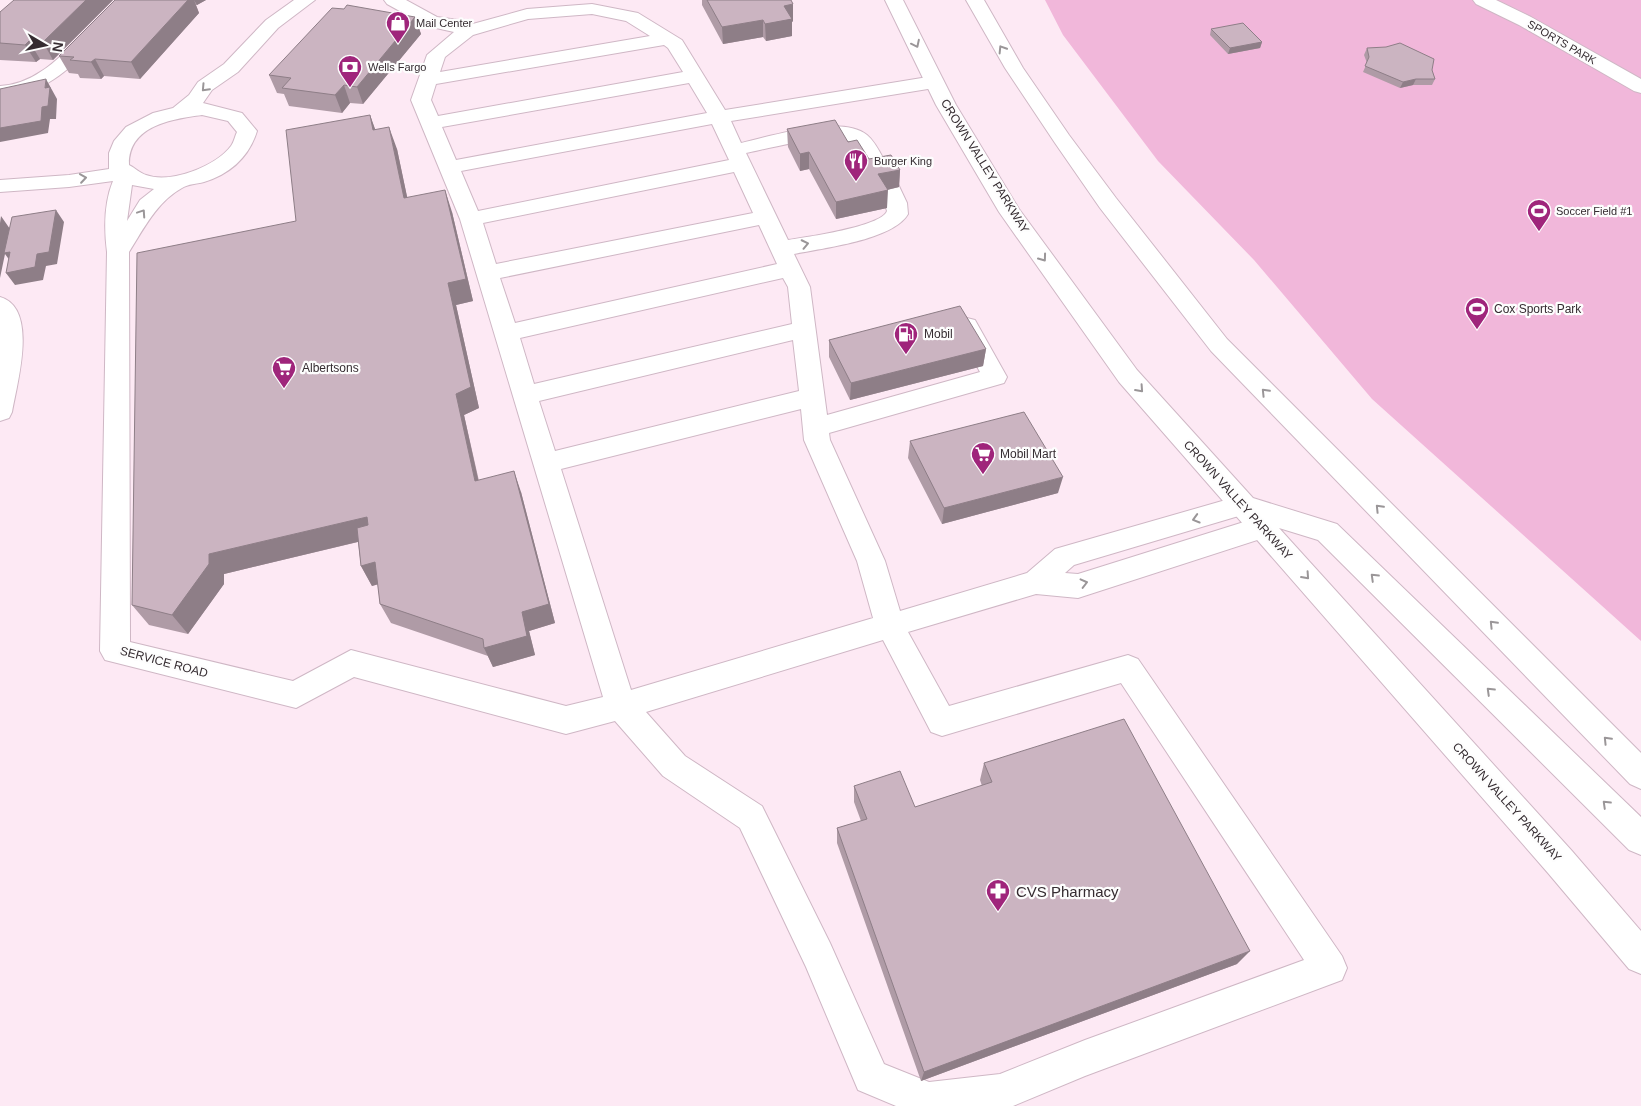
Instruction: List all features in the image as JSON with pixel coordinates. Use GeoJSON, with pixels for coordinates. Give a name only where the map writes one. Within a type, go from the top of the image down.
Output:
{"type":"FeatureCollection","features":[{"type":"Feature","properties":{"kind":"main road"},"geometry":{"type":"LineString","coordinates":[[182,111],[196,99],[205,86],[231,68],[272,24],[306,0]]}},
{"type":"Feature","properties":{"kind":"main road"},"geometry":{"type":"LineString","coordinates":[[393,0],[433,22],[460,28],[527,14],[592,9],[632,17],[675,44],[719,117],[799,287],[814,338],[813,397],[817,440],[871,561],[890,626],[942,722],[1128,668],[1330,968],[1085,1058],[1000,1093],[929,1102],[871,1077],[818,955],[751,817],[674,766],[621,706],[471,219],[421,100],[436,55],[460,28]]}},
{"type":"Feature","properties":{"kind":"main road","name":"CROWN VALLEY PARKWAY"},"geometry":{"type":"LineString","coordinates":[[894,0],[946,105],[1010,212],[1128,376],[1560,862],[1641,957]]}},
{"type":"Feature","properties":{"kind":"main road"},"geometry":{"type":"LineString","coordinates":[[975,0],[1014,68],[1062,139],[1108,203],[1219,345],[1641,774]]}},
{"type":"Feature","properties":{"kind":"main road","name":"SPORTS PARK"},"geometry":{"type":"LineString","coordinates":[[1482,0],[1540,28],[1641,87]]}},
{"type":"Feature","properties":{"kind":"main road"},"geometry":{"type":"LineString","coordinates":[[437,4],[452,13],[460,28]]}},
{"type":"Feature","properties":{"kind":"main road"},"geometry":{"type":"LineString","coordinates":[[0,92],[28,87],[45,78],[65,63],[105,22]]}},
{"type":"Feature","properties":{"kind":"main road"},"geometry":{"type":"LineString","coordinates":[[427,80],[667,39]]}},
{"type":"Feature","properties":{"kind":"main road"},"geometry":{"type":"LineString","coordinates":[[227,98],[202,110],[182,111],[148,123],[132,133],[121,144],[118,152],[119,168],[125,174],[147,182],[175,183],[211,173],[238,155],[245,145],[248,135],[245,126],[227,98],[231,68]]}},
{"type":"Feature","properties":{"kind":"main road"},"geometry":{"type":"LineString","coordinates":[[431,123],[694,76]]}},
{"type":"Feature","properties":{"kind":"main road"},"geometry":{"type":"LineString","coordinates":[[450,167],[719,117],[934,82]]}},
{"type":"Feature","properties":{"kind":"main road"},"geometry":{"type":"LineString","coordinates":[[471,219],[738,157],[772,142],[819,134],[847,132],[859,138],[886,181],[898,208],[895,218],[864,231],[829,238],[786,259],[506,334]]}},
{"type":"Feature","properties":{"kind":"main road"},"geometry":{"type":"LineString","coordinates":[[0,185],[118,152]]}},
{"type":"Feature","properties":{"kind":"main road"},"geometry":{"type":"LineString","coordinates":[[0,185],[69,181],[125,174]]}},
{"type":"Feature","properties":{"kind":"main road"},"geometry":{"type":"LineString","coordinates":[[118,252],[115,238],[120,183],[125,174]]}},
{"type":"Feature","properties":{"kind":"main road"},"geometry":{"type":"LineString","coordinates":[[118,252],[148,204],[175,183]]}},
{"type":"Feature","properties":{"kind":"main road"},"geometry":{"type":"LineString","coordinates":[[488,273],[766,216]]}},
{"type":"Feature","properties":{"kind":"main road","name":"SERVICE ROAD"},"geometry":{"type":"LineString","coordinates":[[118,252],[115,651],[296,695],[351,663],[566,720],[621,706]]}},
{"type":"Feature","properties":{"kind":"main road"},"geometry":{"type":"LineString","coordinates":[[0,305],[8,314],[12,346],[0,412]]}},
{"type":"Feature","properties":{"kind":"main road"},"geometry":{"type":"LineString","coordinates":[[816,427],[995,377],[958,309],[948,311]]}},
{"type":"Feature","properties":{"kind":"main road"},"geometry":{"type":"LineString","coordinates":[[525,395],[814,338]]}},
{"type":"Feature","properties":{"kind":"main road"},"geometry":{"type":"LineString","coordinates":[[546,464],[813,397]]}},
{"type":"Feature","properties":{"kind":"main road"},"geometry":{"type":"LineString","coordinates":[[1036,582],[1065,557],[1243,505],[1327,532],[1641,838]]}},
{"type":"Feature","properties":{"kind":"main road"},"geometry":{"type":"LineString","coordinates":[[621,706],[1036,582],[1078,586],[1263,527]]}},
{"type":"Feature","properties":{"kind":"shaded area","name":"Cox Sports Park"},"geometry":{"type":"Polygon","coordinates":[[[1045,0],[1641,0],[1641,641],[1372,399],[1254,260],[1158,161],[1063,35],[1045,0]]]}},
{"type":"Feature","properties":{"kind":"building"},"geometry":{"type":"Polygon","coordinates":[[[14,0],[86,0],[43,42],[29,41],[25,45],[0,43],[0,12],[14,0]]]}},
{"type":"Feature","properties":{"kind":"building"},"geometry":{"type":"Polygon","coordinates":[[[115,0],[188,0],[131,62],[95,59],[91,62],[70,60],[74,57],[59,56],[115,0]]]}},
{"type":"Feature","properties":{"kind":"building"},"geometry":{"type":"Polygon","coordinates":[[[707,0],[791,0],[793,4],[784,6],[792,19],[765,24],[763,20],[722,27],[707,0]]]}},
{"type":"Feature","properties":{"kind":"building"},"geometry":{"type":"Polygon","coordinates":[[[347,5],[415,17],[357,87],[344,85],[335,95],[282,88],[291,78],[269,75],[332,8],[344,9],[347,5]]]}},
{"type":"Feature","properties":{"kind":"building"},"geometry":{"type":"Polygon","coordinates":[[[1243,23],[1262,42],[1230,48],[1211,29],[1243,23]]]}},
{"type":"Feature","properties":{"kind":"building"},"geometry":{"type":"Polygon","coordinates":[[[1400,43],[1434,59],[1432,70],[1435,79],[1416,79],[1403,82],[1365,66],[1369,57],[1367,48],[1386,47],[1400,43]]]}},
{"type":"Feature","properties":{"kind":"building"},"geometry":{"type":"Polygon","coordinates":[[[46,79],[45,88],[50,87],[48,106],[42,107],[41,121],[0,128],[0,89],[46,79]]]}},
{"type":"Feature","properties":{"kind":"building"},"geometry":{"type":"Polygon","coordinates":[[[370,115],[373,130],[389,127],[404,198],[445,190],[466,279],[448,283],[471,387],[456,394],[475,481],[514,471],[549,604],[522,612],[527,636],[484,648],[483,639],[380,604],[375,562],[361,566],[357,528],[368,525],[367,517],[209,554],[209,564],[172,615],[132,605],[137,253],[296,221],[286,130],[370,115]]]}},
{"type":"Feature","properties":{"kind":"building"},"geometry":{"type":"Polygon","coordinates":[[[835,120],[848,142],[857,140],[869,159],[891,155],[900,170],[878,174],[888,190],[836,202],[809,152],[800,154],[787,129],[835,120]]]}},
{"type":"Feature","properties":{"kind":"building"},"geometry":{"type":"Polygon","coordinates":[[[56,210],[49,252],[37,254],[35,267],[6,273],[10,252],[4,253],[12,217],[56,210]]]}},
{"type":"Feature","properties":{"kind":"building"},"geometry":{"type":"Polygon","coordinates":[[[960,306],[986,349],[851,383],[829,340],[960,306]]]}},
{"type":"Feature","properties":{"kind":"building","name":"Mobil Mart"},"geometry":{"type":"Polygon","coordinates":[[[1024,412],[1063,477],[944,508],[910,441],[1024,412]]]}},
{"type":"Feature","properties":{"kind":"building","name":"CVS Pharmacy"},"geometry":{"type":"Polygon","coordinates":[[[1124,719],[1250,951],[924,1072],[837,828],[867,819],[854,786],[900,771],[915,807],[992,782],[984,763],[1124,719]]]}},
{"type":"Feature","properties":{"kind":"place","name":"Mail Center"},"geometry":{"type":"Point","coordinates":[398,44]}},
{"type":"Feature","properties":{"kind":"place","name":"Wells Fargo"},"geometry":{"type":"Point","coordinates":[350,88]}},
{"type":"Feature","properties":{"kind":"place","name":"Burger King"},"geometry":{"type":"Point","coordinates":[856,182]}},
{"type":"Feature","properties":{"kind":"place","name":"Soccer Field #1"},"geometry":{"type":"Point","coordinates":[1539,232]}},
{"type":"Feature","properties":{"kind":"place","name":"Cox Sports Park"},"geometry":{"type":"Point","coordinates":[1477,330]}},
{"type":"Feature","properties":{"kind":"place","name":"Mobil"},"geometry":{"type":"Point","coordinates":[906,355]}},
{"type":"Feature","properties":{"kind":"place","name":"Albertsons"},"geometry":{"type":"Point","coordinates":[284,389]}},
{"type":"Feature","properties":{"kind":"place","name":"Mobil Mart"},"geometry":{"type":"Point","coordinates":[983,475]}},
{"type":"Feature","properties":{"kind":"place","name":"CVS Pharmacy"},"geometry":{"type":"Point","coordinates":[998,912]}}]}
